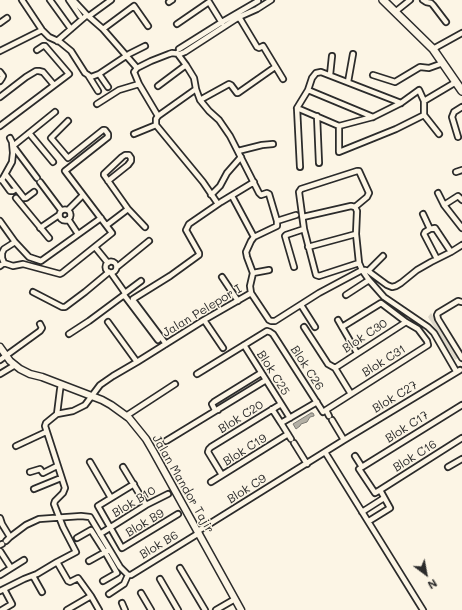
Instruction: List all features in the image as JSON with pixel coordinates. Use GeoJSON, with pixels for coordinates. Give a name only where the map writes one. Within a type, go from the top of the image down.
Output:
{"type":"FeatureCollection","features":[{"type":"Feature","properties":{"kind":"main road"},"geometry":{"type":"LineString","coordinates":[[383,0],[433,48],[462,91]]}},
{"type":"Feature","properties":{"kind":"street"},"geometry":{"type":"LineString","coordinates":[[22,0],[42,30],[71,51],[98,91]]}},
{"type":"Feature","properties":{"kind":"street"},"geometry":{"type":"LineString","coordinates":[[50,0],[71,29]]}},
{"type":"Feature","properties":{"kind":"street"},"geometry":{"type":"LineString","coordinates":[[69,0],[80,16]]}},
{"type":"Feature","properties":{"kind":"street"},"geometry":{"type":"LineString","coordinates":[[72,0],[103,29],[137,68]]}},
{"type":"Feature","properties":{"kind":"street"},"geometry":{"type":"LineString","coordinates":[[57,41],[111,0]]}},
{"type":"Feature","properties":{"kind":"street"},"geometry":{"type":"LineString","coordinates":[[223,24],[271,0]]}},
{"type":"Feature","properties":{"kind":"street"},"geometry":{"type":"LineString","coordinates":[[395,12],[410,0]]}},
{"type":"Feature","properties":{"kind":"street"},"geometry":{"type":"LineString","coordinates":[[423,0],[431,3],[446,22]]}},
{"type":"Feature","properties":{"kind":"street"},"geometry":{"type":"LineString","coordinates":[[177,24],[208,1],[223,24]]}},
{"type":"Feature","properties":{"kind":"street"},"geometry":{"type":"LineString","coordinates":[[158,116],[139,84],[134,71],[150,61],[178,51],[180,54],[185,52],[258,1]]}},
{"type":"Feature","properties":{"kind":"street"},"geometry":{"type":"LineString","coordinates":[[103,29],[134,6],[148,26]]}},
{"type":"Feature","properties":{"kind":"street"},"geometry":{"type":"LineString","coordinates":[[239,17],[257,48],[263,46],[283,79]]}},
{"type":"Feature","properties":{"kind":"street"},"geometry":{"type":"LineString","coordinates":[[0,23],[8,18]]}},
{"type":"Feature","properties":{"kind":"street"},"geometry":{"type":"LineString","coordinates":[[0,51],[42,30]]}},
{"type":"Feature","properties":{"kind":"street"},"geometry":{"type":"LineString","coordinates":[[433,48],[462,33]]}},
{"type":"Feature","properties":{"kind":"street"},"geometry":{"type":"LineString","coordinates":[[0,126],[69,74],[45,46],[37,50]]}},
{"type":"Feature","properties":{"kind":"street"},"geometry":{"type":"LineString","coordinates":[[88,75],[91,77],[99,74],[126,56],[145,46]]}},
{"type":"Feature","properties":{"kind":"street"},"geometry":{"type":"LineString","coordinates":[[178,51],[195,81],[200,100],[223,125],[260,194],[269,194],[277,221],[277,227],[254,237],[246,252],[253,273],[250,286],[252,293]]}},
{"type":"Feature","properties":{"kind":"street"},"geometry":{"type":"LineString","coordinates":[[348,82],[353,54]]}},
{"type":"Feature","properties":{"kind":"street"},"geometry":{"type":"LineString","coordinates":[[330,75],[332,56]]}},
{"type":"Feature","properties":{"kind":"street"},"geometry":{"type":"LineString","coordinates":[[373,75],[395,82],[420,67],[432,67],[443,63]]}},
{"type":"Feature","properties":{"kind":"street"},"geometry":{"type":"LineString","coordinates":[[158,86],[186,65]]}},
{"type":"Feature","properties":{"kind":"street"},"geometry":{"type":"LineString","coordinates":[[200,100],[229,84],[238,93],[275,67]]}},
{"type":"Feature","properties":{"kind":"street"},"geometry":{"type":"LineString","coordinates":[[0,97],[32,73],[39,71],[43,72],[54,85]]}},
{"type":"Feature","properties":{"kind":"street"},"geometry":{"type":"LineString","coordinates":[[0,72],[2,78],[0,81]]}},
{"type":"Feature","properties":{"kind":"street"},"geometry":{"type":"LineString","coordinates":[[300,167],[297,108],[316,73],[321,72],[330,75],[401,102]]}},
{"type":"Feature","properties":{"kind":"street"},"geometry":{"type":"LineString","coordinates":[[99,74],[108,87]]}},
{"type":"Feature","properties":{"kind":"street"},"geometry":{"type":"LineString","coordinates":[[424,101],[456,82]]}},
{"type":"Feature","properties":{"kind":"street"},"geometry":{"type":"LineString","coordinates":[[97,104],[119,90],[139,84]]}},
{"type":"Feature","properties":{"kind":"street"},"geometry":{"type":"LineString","coordinates":[[196,89],[158,116],[156,119],[156,125],[203,182],[218,204]]}},
{"type":"Feature","properties":{"kind":"street"},"geometry":{"type":"LineString","coordinates":[[308,90],[373,117]]}},
{"type":"Feature","properties":{"kind":"street"},"geometry":{"type":"LineString","coordinates":[[297,108],[338,126],[373,117],[401,102],[419,90],[424,101],[424,115],[439,134]]}},
{"type":"Feature","properties":{"kind":"street"},"geometry":{"type":"LineString","coordinates":[[458,137],[452,117],[454,112],[462,107]]}},
{"type":"Feature","properties":{"kind":"street"},"geometry":{"type":"LineString","coordinates":[[12,146],[55,112]]}},
{"type":"Feature","properties":{"kind":"street"},"geometry":{"type":"LineString","coordinates":[[338,126],[339,152],[396,129],[424,115]]}},
{"type":"Feature","properties":{"kind":"street"},"geometry":{"type":"LineString","coordinates":[[317,116],[319,163]]}},
{"type":"Feature","properties":{"kind":"street"},"geometry":{"type":"LineString","coordinates":[[68,121],[51,138],[73,164]]}},
{"type":"Feature","properties":{"kind":"street"},"geometry":{"type":"LineString","coordinates":[[134,134],[156,125]]}},
{"type":"Feature","properties":{"kind":"street"},"geometry":{"type":"LineString","coordinates":[[15,242],[4,249],[2,253],[2,265],[13,266],[23,264],[60,274],[112,233],[65,171],[108,137],[108,134],[105,130],[103,130],[68,158]]}},
{"type":"Feature","properties":{"kind":"street"},"geometry":{"type":"LineString","coordinates":[[29,133],[53,162]]}},
{"type":"Feature","properties":{"kind":"street"},"geometry":{"type":"LineString","coordinates":[[10,138],[13,153],[12,162],[1,180],[10,191],[16,189]]}},
{"type":"Feature","properties":{"kind":"street"},"geometry":{"type":"LineString","coordinates":[[238,151],[262,145],[274,144]]}},
{"type":"Feature","properties":{"kind":"street"},"geometry":{"type":"LineString","coordinates":[[12,146],[39,180],[60,212],[59,217],[62,220],[68,219]]}},
{"type":"Feature","properties":{"kind":"street"},"geometry":{"type":"LineString","coordinates":[[108,181],[128,165],[131,161],[131,158],[128,155],[122,157],[104,174],[104,177],[128,209],[145,227]]}},
{"type":"Feature","properties":{"kind":"street"},"geometry":{"type":"LineString","coordinates":[[211,195],[220,186],[227,173],[241,157]]}},
{"type":"Feature","properties":{"kind":"street"},"geometry":{"type":"LineString","coordinates":[[456,172],[462,170]]}},
{"type":"Feature","properties":{"kind":"street"},"geometry":{"type":"LineString","coordinates":[[303,217],[351,206],[355,207],[367,197],[369,193],[358,172],[301,188],[299,190],[304,229],[316,275],[319,276],[359,263]]}},
{"type":"Feature","properties":{"kind":"street"},"geometry":{"type":"LineString","coordinates":[[6,174],[25,199],[34,192]]}},
{"type":"Feature","properties":{"kind":"street"},"geometry":{"type":"LineString","coordinates":[[166,344],[133,299],[170,276],[199,255],[186,230],[189,224],[254,182]]}},
{"type":"Feature","properties":{"kind":"street"},"geometry":{"type":"LineString","coordinates":[[438,193],[444,205],[462,228]]}},
{"type":"Feature","properties":{"kind":"street"},"geometry":{"type":"LineString","coordinates":[[40,228],[63,209],[68,210],[83,195]]}},
{"type":"Feature","properties":{"kind":"street"},"geometry":{"type":"LineString","coordinates":[[232,196],[254,237]]}},
{"type":"Feature","properties":{"kind":"street"},"geometry":{"type":"LineString","coordinates":[[444,205],[458,196],[462,200]]}},
{"type":"Feature","properties":{"kind":"street"},"geometry":{"type":"LineString","coordinates":[[16,198],[49,238]]}},
{"type":"Feature","properties":{"kind":"street"},"geometry":{"type":"LineString","coordinates":[[346,295],[369,280],[359,263],[356,234],[358,211],[355,207]]}},
{"type":"Feature","properties":{"kind":"street"},"geometry":{"type":"LineString","coordinates":[[107,225],[128,209]]}},
{"type":"Feature","properties":{"kind":"street"},"geometry":{"type":"LineString","coordinates":[[68,210],[70,214],[68,219]]}},
{"type":"Feature","properties":{"kind":"street"},"geometry":{"type":"LineString","coordinates":[[423,214],[430,229]]}},
{"type":"Feature","properties":{"kind":"street"},"geometry":{"type":"LineString","coordinates":[[277,221],[296,215]]}},
{"type":"Feature","properties":{"kind":"street"},"geometry":{"type":"LineString","coordinates":[[0,220],[15,242],[29,258],[42,261],[101,218]]}},
{"type":"Feature","properties":{"kind":"street"},"geometry":{"type":"LineString","coordinates":[[68,219],[78,234]]}},
{"type":"Feature","properties":{"kind":"street"},"geometry":{"type":"LineString","coordinates":[[437,259],[424,234],[430,229],[435,228],[451,252]]}},
{"type":"Feature","properties":{"kind":"street"},"geometry":{"type":"LineString","coordinates":[[294,267],[284,238],[286,235],[304,229]]}},
{"type":"Feature","properties":{"kind":"street"},"geometry":{"type":"LineString","coordinates":[[308,247],[356,234]]}},
{"type":"Feature","properties":{"kind":"street"},"geometry":{"type":"LineString","coordinates":[[33,292],[62,307],[65,307],[110,273],[114,272],[117,267],[149,241]]}},
{"type":"Feature","properties":{"kind":"street"},"geometry":{"type":"LineString","coordinates":[[362,270],[368,271],[392,287],[401,283],[417,270],[462,245]]}},
{"type":"Feature","properties":{"kind":"street"},"geometry":{"type":"LineString","coordinates":[[95,247],[108,263]]}},
{"type":"Feature","properties":{"kind":"street"},"geometry":{"type":"LineString","coordinates":[[368,271],[383,256]]}},
{"type":"Feature","properties":{"kind":"street"},"geometry":{"type":"LineString","coordinates":[[23,264],[29,258]]}},
{"type":"Feature","properties":{"kind":"street"},"geometry":{"type":"LineString","coordinates":[[108,263],[114,262],[117,267]]}},
{"type":"Feature","properties":{"kind":"street"},"geometry":{"type":"LineString","coordinates":[[108,263],[106,268],[158,340]]}},
{"type":"Feature","properties":{"kind":"street"},"geometry":{"type":"LineString","coordinates":[[253,273],[269,270]]}},
{"type":"Feature","properties":{"kind":"street","name":"Jalan Pelepor I"},"geometry":{"type":"LineString","coordinates":[[57,414],[73,411],[85,405],[100,385],[113,376],[204,320],[252,293],[271,321],[278,319],[319,293],[362,270]]}},
{"type":"Feature","properties":{"kind":"street"},"geometry":{"type":"LineString","coordinates":[[222,277],[238,301]]}},
{"type":"Feature","properties":{"kind":"street","name":"Blok C27"},"geometry":{"type":"LineString","coordinates":[[325,452],[458,371],[434,333],[428,327],[384,297],[369,280]]}},
{"type":"Feature","properties":{"kind":"street"},"geometry":{"type":"LineString","coordinates":[[69,334],[89,321],[141,281]]}},
{"type":"Feature","properties":{"kind":"street"},"geometry":{"type":"LineString","coordinates":[[462,302],[458,301],[437,315],[462,358]]}},
{"type":"Feature","properties":{"kind":"street"},"geometry":{"type":"LineString","coordinates":[[342,327],[381,303],[406,322]]}},
{"type":"Feature","properties":{"kind":"street"},"geometry":{"type":"LineString","coordinates":[[301,305],[315,327]]}},
{"type":"Feature","properties":{"kind":"street"},"geometry":{"type":"LineString","coordinates":[[204,320],[223,348]]}},
{"type":"Feature","properties":{"kind":"street"},"geometry":{"type":"LineString","coordinates":[[338,320],[357,353]]}},
{"type":"Feature","properties":{"kind":"street"},"geometry":{"type":"LineString","coordinates":[[108,322],[137,362]]}},
{"type":"Feature","properties":{"kind":"street","name":"Blok C31"},"geometry":{"type":"LineString","coordinates":[[326,410],[427,346],[427,341],[418,329],[406,322]]}},
{"type":"Feature","properties":{"kind":"street","name":"Blok C30"},"geometry":{"type":"LineString","coordinates":[[335,368],[406,322]]}},
{"type":"Feature","properties":{"kind":"street"},"geometry":{"type":"LineString","coordinates":[[0,360],[40,331],[42,328],[40,324]]}},
{"type":"Feature","properties":{"kind":"street"},"geometry":{"type":"LineString","coordinates":[[304,327],[328,364],[335,368],[351,394]]}},
{"type":"Feature","properties":{"kind":"street","name":"Blok C26"},"geometry":{"type":"LineString","coordinates":[[244,344],[266,331],[273,334],[323,412],[326,410]]}},
{"type":"Feature","properties":{"kind":"street","name":"Blok C25"},"geometry":{"type":"LineString","coordinates":[[197,374],[244,344],[290,418]]}},
{"type":"Feature","properties":{"kind":"street","name":"Jalan Mandor Tajir"},"geometry":{"type":"LineString","coordinates":[[0,347],[14,365],[20,369],[102,400],[126,416],[140,432],[153,451],[241,610]]}},
{"type":"Feature","properties":{"kind":"street"},"geometry":{"type":"LineString","coordinates":[[0,374],[14,365]]}},
{"type":"Feature","properties":{"kind":"street"},"geometry":{"type":"LineString","coordinates":[[218,410],[215,410],[212,404],[214,402],[261,373]]}},
{"type":"Feature","properties":{"kind":"street"},"geometry":{"type":"LineString","coordinates":[[166,440],[266,380]]}},
{"type":"Feature","properties":{"kind":"street"},"geometry":{"type":"LineString","coordinates":[[126,416],[175,384]]}},
{"type":"Feature","properties":{"kind":"street"},"geometry":{"type":"LineString","coordinates":[[2,610],[12,604],[2,590],[33,576],[76,552],[59,518],[54,504],[65,488],[46,432],[45,424],[57,414],[61,385]]}},
{"type":"Feature","properties":{"kind":"street"},"geometry":{"type":"LineString","coordinates":[[281,423],[317,402]]}},
{"type":"Feature","properties":{"kind":"street","name":"Blok C20"},"geometry":{"type":"LineString","coordinates":[[222,475],[208,452],[209,449],[281,404]]}},
{"type":"Feature","properties":{"kind":"street","name":"Blok C17"},"geometry":{"type":"LineString","coordinates":[[362,467],[462,405]]}},
{"type":"Feature","properties":{"kind":"street"},"geometry":{"type":"LineString","coordinates":[[272,409],[307,464]]}},
{"type":"Feature","properties":{"kind":"street"},"geometry":{"type":"LineString","coordinates":[[326,410],[344,440]]}},
{"type":"Feature","properties":{"kind":"street"},"geometry":{"type":"LineString","coordinates":[[16,446],[46,432]]}},
{"type":"Feature","properties":{"kind":"street","name":"Blok C16"},"geometry":{"type":"LineString","coordinates":[[380,490],[462,438]]}},
{"type":"Feature","properties":{"kind":"street","name":"Blok C19"},"geometry":{"type":"LineString","coordinates":[[211,482],[291,439]]}},
{"type":"Feature","properties":{"kind":"street"},"geometry":{"type":"LineString","coordinates":[[325,452],[423,610]]}},
{"type":"Feature","properties":{"kind":"street","name":"Blok C9"},"geometry":{"type":"LineString","coordinates":[[198,532],[325,452]]}},
{"type":"Feature","properties":{"kind":"street"},"geometry":{"type":"LineString","coordinates":[[355,456],[362,467],[360,469],[375,493],[380,490],[390,508],[368,521]]}},
{"type":"Feature","properties":{"kind":"street"},"geometry":{"type":"LineString","coordinates":[[448,467],[462,458]]}},
{"type":"Feature","properties":{"kind":"street"},"geometry":{"type":"LineString","coordinates":[[90,462],[112,498]]}},
{"type":"Feature","properties":{"kind":"street"},"geometry":{"type":"LineString","coordinates":[[30,472],[40,469],[43,473],[57,466]]}},
{"type":"Feature","properties":{"kind":"street"},"geometry":{"type":"LineString","coordinates":[[123,467],[146,505]]}},
{"type":"Feature","properties":{"kind":"street"},"geometry":{"type":"LineString","coordinates":[[34,489],[61,478]]}},
{"type":"Feature","properties":{"kind":"street"},"geometry":{"type":"LineString","coordinates":[[110,528],[98,506],[134,484]]}},
{"type":"Feature","properties":{"kind":"street","name":"Blok B10"},"geometry":{"type":"LineString","coordinates":[[100,534],[146,505],[168,494]]}},
{"type":"Feature","properties":{"kind":"street"},"geometry":{"type":"LineString","coordinates":[[362,512],[384,498]]}},
{"type":"Feature","properties":{"kind":"street","name":"Blok B9"},"geometry":{"type":"LineString","coordinates":[[110,528],[122,548],[178,514]]}},
{"type":"Feature","properties":{"kind":"street"},"geometry":{"type":"LineString","coordinates":[[4,542],[26,525],[39,519],[81,516],[90,517],[100,534],[117,573],[103,581]]}},
{"type":"Feature","properties":{"kind":"street"},"geometry":{"type":"LineString","coordinates":[[0,518],[4,542]]}},
{"type":"Feature","properties":{"kind":"street"},"geometry":{"type":"LineString","coordinates":[[77,538],[91,530],[120,567],[129,575]]}},
{"type":"Feature","properties":{"kind":"street","name":"Blok B6"},"geometry":{"type":"LineString","coordinates":[[109,594],[124,584],[129,575],[198,532]]}},
{"type":"Feature","properties":{"kind":"street"},"geometry":{"type":"LineString","coordinates":[[89,561],[107,550]]}},
{"type":"Feature","properties":{"kind":"street"},"geometry":{"type":"LineString","coordinates":[[0,551],[11,568]]}},
{"type":"Feature","properties":{"kind":"street"},"geometry":{"type":"LineString","coordinates":[[0,575],[24,560]]}},
{"type":"Feature","properties":{"kind":"street"},"geometry":{"type":"LineString","coordinates":[[57,562],[68,581],[70,582],[78,578],[91,596],[97,610]]}},
{"type":"Feature","properties":{"kind":"street"},"geometry":{"type":"LineString","coordinates":[[180,568],[204,610]]}},
{"type":"Feature","properties":{"kind":"street"},"geometry":{"type":"LineString","coordinates":[[33,576],[42,592]]}},
{"type":"Feature","properties":{"kind":"street"},"geometry":{"type":"LineString","coordinates":[[160,580],[178,610]]}},
{"type":"Feature","properties":{"kind":"street"},"geometry":{"type":"LineString","coordinates":[[141,593],[151,610]]}},
{"type":"Feature","properties":{"kind":"street"},"geometry":{"type":"LineString","coordinates":[[67,610],[91,596]]}},
{"type":"Feature","properties":{"kind":"street"},"geometry":{"type":"LineString","coordinates":[[216,610],[235,599]]}},
{"type":"Feature","properties":{"kind":"street"},"geometry":{"type":"LineString","coordinates":[[122,604],[125,610]]}},
{"type":"Feature","properties":{"kind":"shaded area"},"geometry":{"type":"Polygon","coordinates":[[[431,313],[458,358],[455,360],[428,317],[431,313]]]}},
{"type":"Feature","properties":{"kind":"shaded area"},"geometry":{"type":"Polygon","coordinates":[[[313,413],[314,416],[310,417],[307,422],[301,424],[296,429],[293,424],[313,413]]]}}]}
